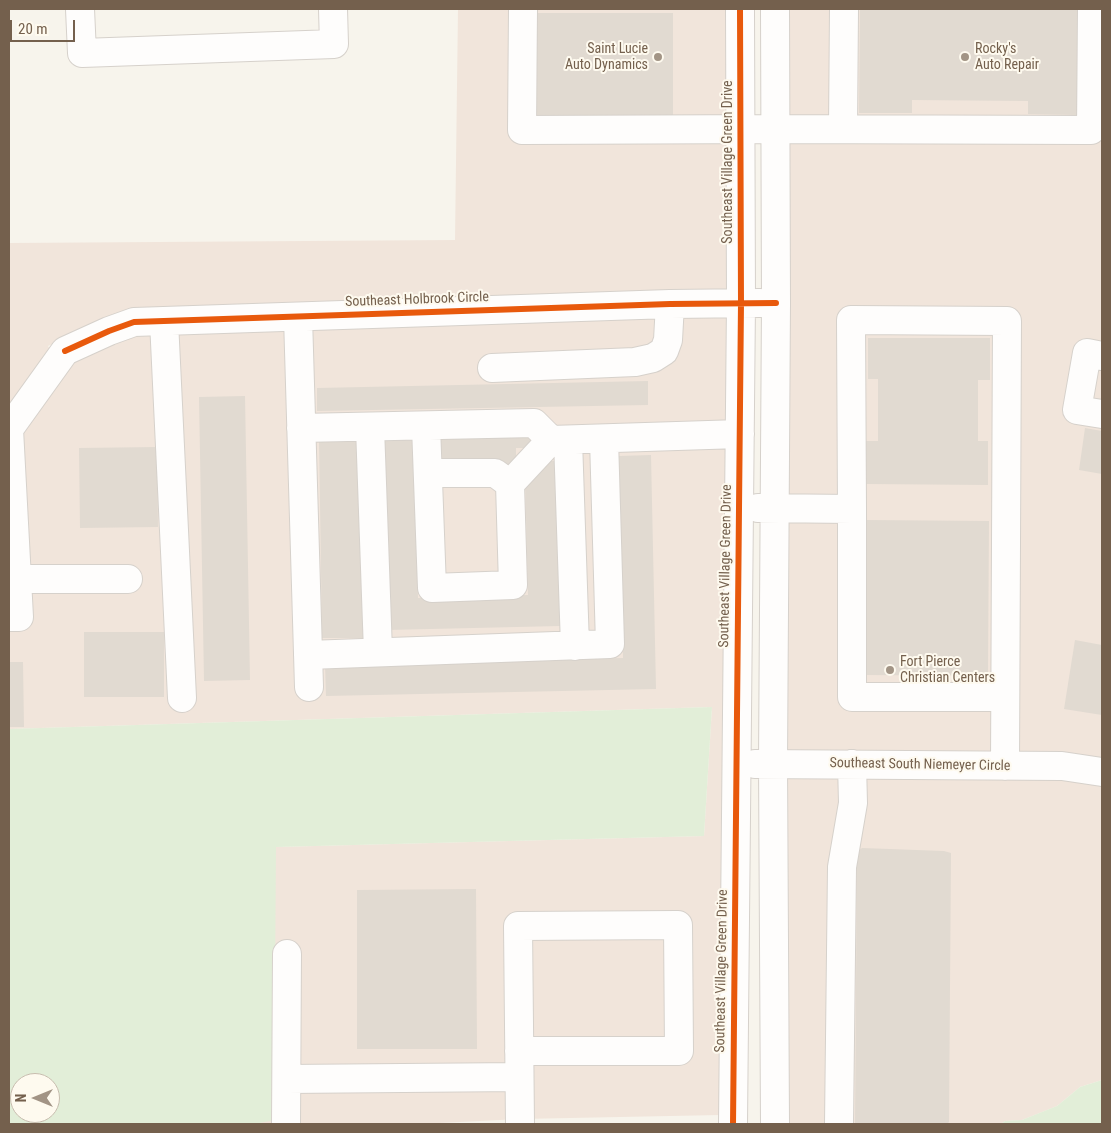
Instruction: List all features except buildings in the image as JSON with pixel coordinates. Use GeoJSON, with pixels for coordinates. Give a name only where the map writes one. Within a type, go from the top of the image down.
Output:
{"type":"FeatureCollection","features":[{"type":"Feature","properties":{"kind":"street"},"geometry":{"type":"LineString","coordinates":[[80,9],[82,53],[334,44],[333,9]]}},
{"type":"Feature","properties":{"kind":"street"},"geometry":{"type":"LineString","coordinates":[[523,9],[522,130],[1091,130],[1092,9]]}},
{"type":"Feature","properties":{"kind":"street","name":"Southeast Village Green Drive"},"geometry":{"type":"LineString","coordinates":[[733,1124],[741,303],[740,9]]}},
{"type":"Feature","properties":{"kind":"street"},"geometry":{"type":"LineString","coordinates":[[775,9],[776,303],[773,763],[775,1124]]}},
{"type":"Feature","properties":{"kind":"street"},"geometry":{"type":"LineString","coordinates":[[843,129],[844,9]]}},
{"type":"Feature","properties":{"kind":"street","name":"Southeast Holbrook Circle"},"geometry":{"type":"LineString","coordinates":[[9,429],[65,351],[109,330],[134,322],[670,304],[776,303]]}},
{"type":"Feature","properties":{"kind":"street"},"geometry":{"type":"LineString","coordinates":[[492,368],[635,362],[654,358],[664,351],[668,340],[670,304]]}},
{"type":"Feature","properties":{"kind":"street"},"geometry":{"type":"LineString","coordinates":[[298,317],[309,687]]}},
{"type":"Feature","properties":{"kind":"street"},"geometry":{"type":"LineString","coordinates":[[1005,697],[852,697],[851,320],[1007,321],[1005,766]]}},
{"type":"Feature","properties":{"kind":"street"},"geometry":{"type":"LineString","coordinates":[[164,321],[182,698]]}},
{"type":"Feature","properties":{"kind":"street"},"geometry":{"type":"LineString","coordinates":[[1102,356],[1087,353],[1077,410],[1102,414]]}},
{"type":"Feature","properties":{"kind":"street"},"geometry":{"type":"LineString","coordinates":[[301,428],[534,423],[559,440],[740,434]]}},
{"type":"Feature","properties":{"kind":"street"},"geometry":{"type":"LineString","coordinates":[[426,426],[432,588],[513,585],[510,484],[559,440]]}},
{"type":"Feature","properties":{"kind":"street"},"geometry":{"type":"LineString","coordinates":[[370,427],[378,652]]}},
{"type":"Feature","properties":{"kind":"street"},"geometry":{"type":"LineString","coordinates":[[9,429],[20,617],[9,617]]}},
{"type":"Feature","properties":{"kind":"street"},"geometry":{"type":"LineString","coordinates":[[308,655],[610,644],[604,438]]}},
{"type":"Feature","properties":{"kind":"street"},"geometry":{"type":"LineString","coordinates":[[559,440],[575,646]]}},
{"type":"Feature","properties":{"kind":"street"},"geometry":{"type":"LineString","coordinates":[[428,473],[495,473],[510,484]]}},
{"type":"Feature","properties":{"kind":"street"},"geometry":{"type":"LineString","coordinates":[[739,507],[852,509]]}},
{"type":"Feature","properties":{"kind":"street"},"geometry":{"type":"LineString","coordinates":[[17,580],[128,579]]}},
{"type":"Feature","properties":{"kind":"street","name":"Southeast South Niemeyer Circle"},"geometry":{"type":"LineString","coordinates":[[736,764],[1062,766],[1102,772]]}},
{"type":"Feature","properties":{"kind":"street"},"geometry":{"type":"LineString","coordinates":[[838,1124],[842,867],[853,803],[852,764]]}},
{"type":"Feature","properties":{"kind":"street"},"geometry":{"type":"LineString","coordinates":[[287,1079],[520,1064],[679,1051],[678,925],[518,926],[520,1064],[520,1124]]}},
{"type":"Feature","properties":{"kind":"street"},"geometry":{"type":"LineString","coordinates":[[286,1124],[287,954]]}},
{"type":"Feature","properties":{"kind":"shaded area"},"geometry":{"type":"Polygon","coordinates":[[[458,9],[728,9],[728,292],[104,321],[48,346],[59,366],[137,333],[728,315],[720,1115],[520,1119],[420,1124],[255,1124],[274,1119],[275,847],[704,836],[712,707],[9,729],[9,243],[455,240],[458,9]]]}},
{"type":"Feature","properties":{"kind":"shaded area"},"geometry":{"type":"Polygon","coordinates":[[[788,9],[1102,9],[1102,760],[786,752],[788,9]]]}},
{"type":"Feature","properties":{"kind":"shaded area"},"geometry":{"type":"Polygon","coordinates":[[[786,775],[1061,777],[1102,783],[1102,1080],[1080,1087],[1057,1106],[1022,1120],[1005,1121],[1001,1124],[787,1124],[786,775]]]}},
{"type":"Feature","properties":{"kind":"green space"},"geometry":{"type":"Polygon","coordinates":[[[712,707],[704,836],[276,847],[274,1120],[255,1124],[9,1124],[9,729],[712,707]]]}},
{"type":"Feature","properties":{"kind":"green space"},"geometry":{"type":"Polygon","coordinates":[[[1102,1080],[1102,1124],[1001,1124],[1005,1121],[1022,1120],[1057,1106],[1080,1087],[1102,1080]]]}},
{"type":"Feature","properties":{"kind":"cycle path"},"geometry":{"type":"LineString","coordinates":[[733,1124],[741,303],[740,9]]}},
{"type":"Feature","properties":{"kind":"cycle path"},"geometry":{"type":"LineString","coordinates":[[65,351],[134,322],[670,304],[776,303]]}},
{"type":"Feature","properties":{"kind":"place","name":"Saint Lucie Auto Dynamics"},"geometry":{"type":"Point","coordinates":[658,57]}},
{"type":"Feature","properties":{"kind":"place","name":"Rocky's Auto Repair"},"geometry":{"type":"Point","coordinates":[965,57]}},
{"type":"Feature","properties":{"kind":"place","name":"Fort Pierce Christian Centers"},"geometry":{"type":"Point","coordinates":[890,670]}}]}
